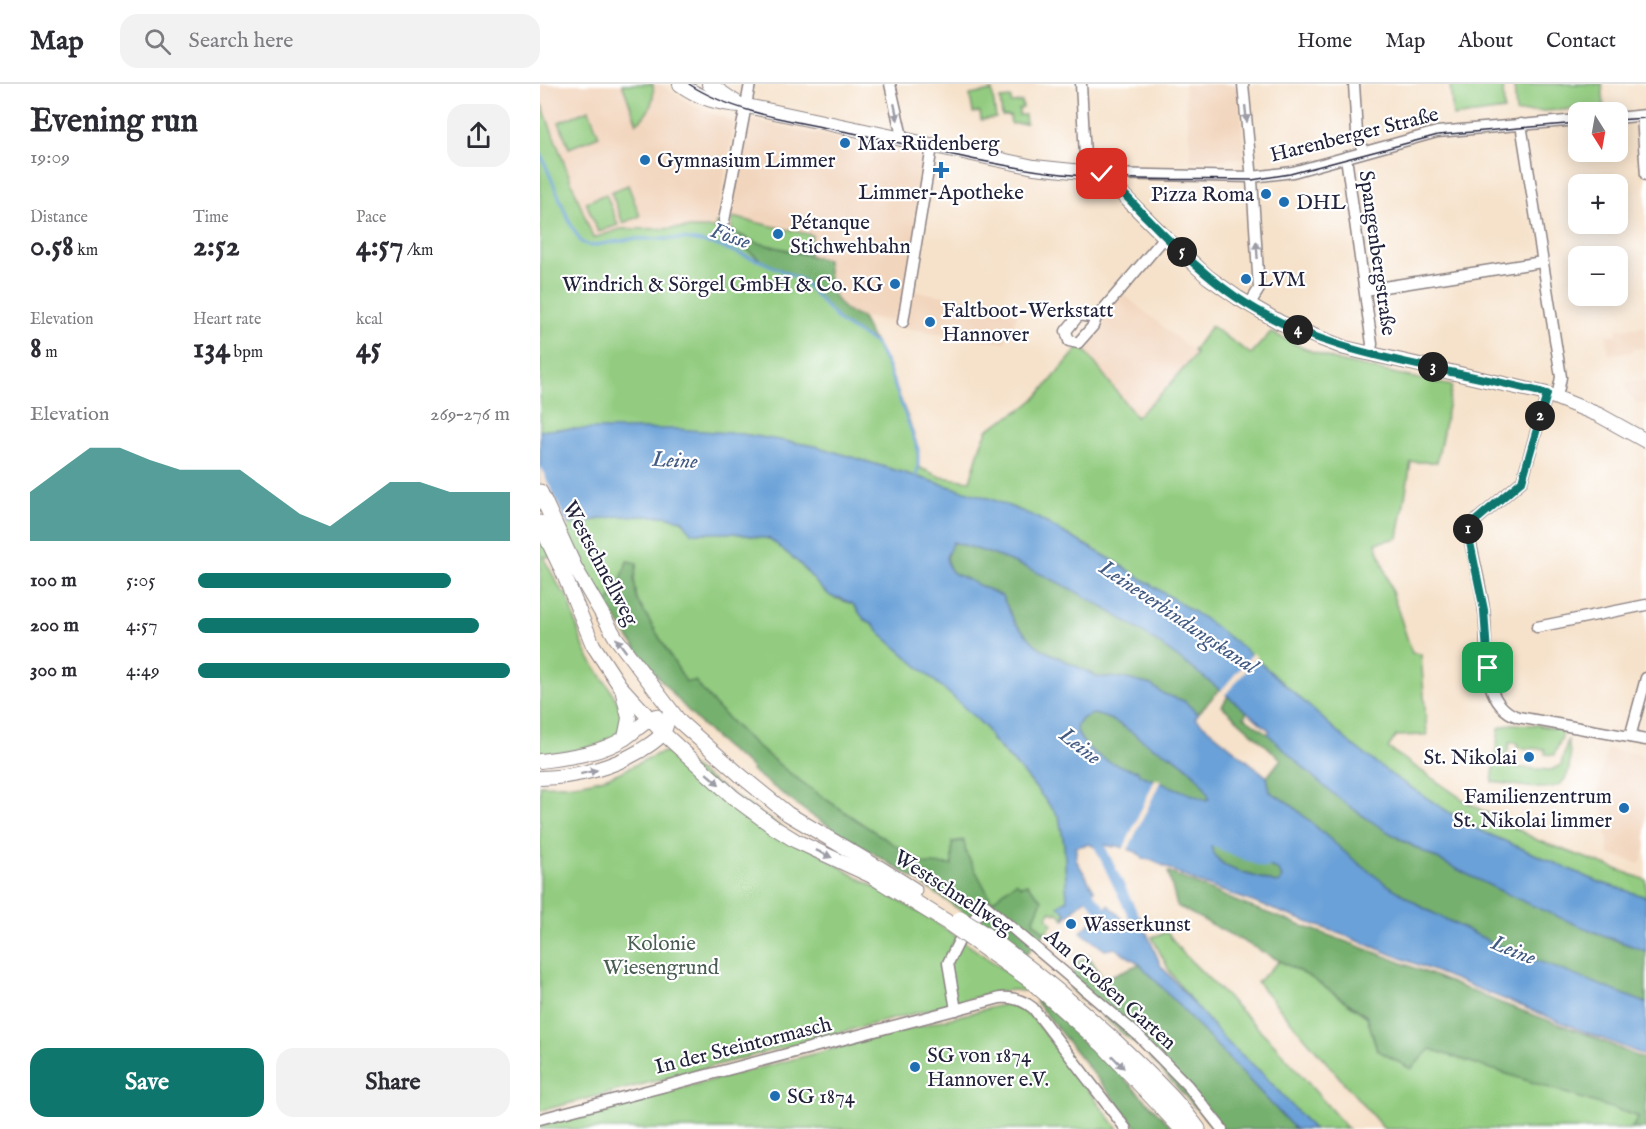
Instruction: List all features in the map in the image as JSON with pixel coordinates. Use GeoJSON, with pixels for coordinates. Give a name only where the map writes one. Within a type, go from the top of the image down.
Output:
{"type":"FeatureCollection","features":[{"type":"Feature","properties":{"kind":"highway","name":"Westschnellweg"},"geometry":{"type":"LineString","coordinates":[[540,492],[566,565]]}},
{"type":"Feature","properties":{"kind":"highway","name":"Westschnellweg"},"geometry":{"type":"LineString","coordinates":[[540,523],[566,565]]}},
{"type":"Feature","properties":{"kind":"highway","name":"Westschnellweg"},"geometry":{"type":"LineString","coordinates":[[876,873],[1036,971],[1114,1039],[1182,1107],[1198,1129]]}},
{"type":"Feature","properties":{"kind":"highway","name":"Westschnellweg"},"geometry":{"type":"LineString","coordinates":[[980,938],[1104,1047],[1182,1129]]}},
{"type":"Feature","properties":{"kind":"main road"},"geometry":{"type":"LineString","coordinates":[[680,84],[696,94],[724,104],[744,106],[1034,167],[1102,174],[1208,276],[1250,305],[1301,332],[1345,348],[1552,396],[1599,416],[1646,441]]}},
{"type":"Feature","properties":{"kind":"main road"},"geometry":{"type":"LineString","coordinates":[[709,84],[744,106]]}},
{"type":"Feature","properties":{"kind":"main road","name":"Westschnellweg"},"geometry":{"type":"LineString","coordinates":[[566,565],[593,645],[620,686],[663,733],[736,799],[796,841],[876,873]]}},
{"type":"Feature","properties":{"kind":"main road","name":"Westschnellweg"},"geometry":{"type":"LineString","coordinates":[[566,565],[670,711],[743,778],[789,814],[876,873]]}},
{"type":"Feature","properties":{"kind":"main road"},"geometry":{"type":"LineString","coordinates":[[620,686],[628,718],[625,738]]}},
{"type":"Feature","properties":{"kind":"main road"},"geometry":{"type":"LineString","coordinates":[[540,761],[595,752],[625,738],[649,719],[670,711]]}},
{"type":"Feature","properties":{"kind":"main road"},"geometry":{"type":"LineString","coordinates":[[646,747],[663,733],[670,711]]}},
{"type":"Feature","properties":{"kind":"main road"},"geometry":{"type":"LineString","coordinates":[[540,778],[572,776],[595,771],[654,744],[667,744],[683,752]]}},
{"type":"Feature","properties":{"kind":"street"},"geometry":{"type":"LineString","coordinates":[[724,221],[750,84]]}},
{"type":"Feature","properties":{"kind":"street"},"geometry":{"type":"LineString","coordinates":[[890,84],[903,141]]}},
{"type":"Feature","properties":{"kind":"street"},"geometry":{"type":"LineString","coordinates":[[1081,84],[1086,174]]}},
{"type":"Feature","properties":{"kind":"street"},"geometry":{"type":"LineString","coordinates":[[1243,84],[1259,289],[1250,305]]}},
{"type":"Feature","properties":{"kind":"street"},"geometry":{"type":"LineString","coordinates":[[1354,84],[1357,133],[1363,151]]}},
{"type":"Feature","properties":{"kind":"street"},"geometry":{"type":"LineString","coordinates":[[1628,117],[1644,115],[1646,175]]}},
{"type":"Feature","properties":{"kind":"street","name":"Harenberger Straße"},"geometry":{"type":"LineString","coordinates":[[1102,174],[1252,177],[1293,172],[1437,132],[1568,121]]}},
{"type":"Feature","properties":{"kind":"street"},"geometry":{"type":"LineString","coordinates":[[1521,124],[1561,377],[1522,481],[1467,528],[1484,610],[1490,687],[1504,711],[1518,717],[1646,740]]}},
{"type":"Feature","properties":{"kind":"street"},"geometry":{"type":"LineString","coordinates":[[903,322],[932,147]]}},
{"type":"Feature","properties":{"kind":"street","name":"Spangenbergstraße"},"geometry":{"type":"LineString","coordinates":[[1346,157],[1372,344],[1370,354]]}},
{"type":"Feature","properties":{"kind":"street"},"geometry":{"type":"LineString","coordinates":[[1096,318],[1165,237]]}},
{"type":"Feature","properties":{"kind":"street"},"geometry":{"type":"LineString","coordinates":[[1365,290],[1542,262]]}},
{"type":"Feature","properties":{"kind":"street"},"geometry":{"type":"LineString","coordinates":[[1537,627],[1646,605]]}},
{"type":"Feature","properties":{"kind":"street"},"geometry":{"type":"LineString","coordinates":[[1630,737],[1646,678]]}},
{"type":"Feature","properties":{"kind":"street","name":"Am Großen Garten"},"geometry":{"type":"LineString","coordinates":[[956,1010],[948,963],[962,935],[985,905],[1139,1036],[1188,1086],[1222,1129]]}},
{"type":"Feature","properties":{"kind":"street"},"geometry":{"type":"LineString","coordinates":[[956,1010],[1000,998],[1025,1002],[1034,1008],[1126,1129]]}},
{"type":"Feature","properties":{"kind":"street","name":"In der Steintormasch"},"geometry":{"type":"LineString","coordinates":[[540,1119],[956,1010]]}},
{"type":"Feature","properties":{"kind":"shaded area","name":"Gymnasium Limmer"},"geometry":{"type":"Polygon","coordinates":[[[540,84],[660,84],[691,105],[735,122],[715,228],[621,229],[593,238],[540,100],[540,84]]]}},
{"type":"Feature","properties":{"kind":"shaded area"},"geometry":{"type":"Polygon","coordinates":[[[1184,84],[1239,84],[1244,158],[1191,161],[1184,84]]]}},
{"type":"Feature","properties":{"kind":"shaded area"},"geometry":{"type":"Polygon","coordinates":[[[744,119],[930,157],[907,290],[1020,308],[1005,343],[903,328],[907,295],[903,318],[886,320],[852,314],[841,306],[829,285],[827,260],[809,255],[812,235],[725,216],[744,119]]]}},
{"type":"Feature","properties":{"kind":"shaded area"},"geometry":{"type":"Polygon","coordinates":[[[1121,292],[1196,354],[1166,389],[1136,417],[1081,345],[1121,292]]]}},
{"type":"Feature","properties":{"kind":"shaded area"},"geometry":{"type":"Polygon","coordinates":[[[1646,327],[1646,347],[1633,349],[1633,352],[1609,354],[1606,335],[1617,334],[1616,329],[1646,327]]]}},
{"type":"Feature","properties":{"kind":"shaded area"},"geometry":{"type":"Polygon","coordinates":[[[1646,380],[1646,404],[1638,404],[1627,393],[1626,382],[1646,380]]]}},
{"type":"Feature","properties":{"kind":"shaded area","name":"Familienzentrum St. Nikolai limmer"},"geometry":{"type":"Polygon","coordinates":[[[1607,749],[1642,754],[1646,778],[1646,848],[1640,864],[1609,854],[1598,790],[1607,749]]]}},
{"type":"Feature","properties":{"kind":"green space"},"geometry":{"type":"Polygon","coordinates":[[[622,84],[653,84],[651,106],[637,123],[622,84]]]}},
{"type":"Feature","properties":{"kind":"green space"},"geometry":{"type":"Polygon","coordinates":[[[1450,84],[1503,84],[1504,110],[1453,117],[1450,84]]]}},
{"type":"Feature","properties":{"kind":"green space"},"geometry":{"type":"Polygon","coordinates":[[[1514,84],[1602,84],[1604,102],[1568,102],[1568,109],[1516,113],[1514,84]]]}},
{"type":"Feature","properties":{"kind":"green space"},"geometry":{"type":"Polygon","coordinates":[[[992,91],[996,118],[981,120],[980,112],[973,113],[970,95],[992,91]]]}},
{"type":"Feature","properties":{"kind":"green space"},"geometry":{"type":"Polygon","coordinates":[[[1011,98],[1011,103],[1022,102],[1023,108],[1019,109],[1019,115],[1025,115],[1026,123],[1011,124],[1010,116],[1002,116],[1000,99],[1011,98]]]}},
{"type":"Feature","properties":{"kind":"green space"},"geometry":{"type":"Polygon","coordinates":[[[540,100],[593,238],[621,229],[715,228],[716,223],[723,223],[726,227],[726,236],[735,240],[763,262],[802,280],[841,323],[875,343],[887,365],[910,423],[918,449],[918,467],[941,477],[970,481],[988,429],[1025,407],[1038,396],[1081,345],[1136,417],[1166,389],[1196,354],[1193,351],[1211,326],[1251,354],[1271,332],[1303,348],[1338,361],[1452,386],[1437,462],[1411,462],[1398,538],[1376,543],[1412,653],[1421,654],[1427,735],[1396,736],[1388,748],[1467,802],[1537,840],[1646,880],[1646,897],[1599,882],[1470,826],[1393,776],[1350,743],[1246,650],[1114,561],[1034,516],[991,499],[815,446],[742,434],[558,429],[540,431],[540,100]]]}},
{"type":"Feature","properties":{"kind":"green space"},"geometry":{"type":"Polygon","coordinates":[[[589,110],[599,136],[569,148],[559,122],[589,110]]]}},
{"type":"Feature","properties":{"kind":"green space"},"geometry":{"type":"Polygon","coordinates":[[[628,185],[640,216],[623,223],[611,192],[628,185]]]}},
{"type":"Feature","properties":{"kind":"green space"},"geometry":{"type":"Polygon","coordinates":[[[606,194],[618,225],[598,232],[586,202],[606,194]]]}},
{"type":"Feature","properties":{"kind":"green space"},"geometry":{"type":"Polygon","coordinates":[[[732,217],[812,235],[809,255],[754,242],[732,231],[732,217]]]}},
{"type":"Feature","properties":{"kind":"green space"},"geometry":{"type":"Polygon","coordinates":[[[732,231],[754,242],[827,260],[834,295],[844,309],[861,317],[875,343],[841,323],[802,280],[763,262],[728,237],[732,231]]]}},
{"type":"Feature","properties":{"kind":"green space"},"geometry":{"type":"Polygon","coordinates":[[[619,516],[665,516],[734,533],[770,539],[799,563],[832,597],[853,604],[864,619],[875,626],[882,635],[985,727],[992,740],[1027,777],[1059,817],[1064,843],[1067,900],[1064,919],[1057,912],[1055,914],[1051,911],[1047,916],[1052,925],[1045,933],[1033,922],[1042,900],[1027,884],[992,902],[966,853],[963,840],[952,842],[952,865],[924,865],[832,804],[773,760],[719,710],[695,681],[686,683],[637,600],[634,579],[637,563],[627,561],[619,587],[607,604],[582,563],[582,555],[543,557],[563,593],[566,593],[584,647],[616,699],[622,720],[618,731],[597,745],[540,755],[540,529],[619,516]]]}},
{"type":"Feature","properties":{"kind":"green space"},"geometry":{"type":"Polygon","coordinates":[[[952,542],[1025,567],[1094,601],[1159,642],[1220,689],[1198,714],[1184,701],[1164,694],[1151,685],[1122,678],[1098,677],[1045,651],[1015,623],[1002,596],[953,573],[947,558],[952,542]]]}},
{"type":"Feature","properties":{"kind":"green space"},"geometry":{"type":"Polygon","coordinates":[[[627,561],[637,563],[634,579],[637,600],[686,682],[695,681],[745,735],[773,759],[832,803],[924,864],[952,865],[952,842],[964,841],[966,853],[992,901],[1016,882],[1021,886],[1027,884],[1042,900],[1033,921],[1045,933],[1025,955],[915,879],[808,813],[751,770],[752,768],[701,724],[643,657],[607,604],[619,587],[627,561]]]}},
{"type":"Feature","properties":{"kind":"green space"},"geometry":{"type":"Polygon","coordinates":[[[1228,696],[1247,712],[1244,717],[1268,734],[1357,812],[1401,840],[1603,936],[1646,951],[1646,1003],[1501,947],[1425,909],[1383,882],[1349,856],[1289,803],[1270,792],[1267,777],[1281,759],[1222,706],[1228,696]]]}},
{"type":"Feature","properties":{"kind":"green space"},"geometry":{"type":"Polygon","coordinates":[[[1093,714],[1117,722],[1151,746],[1177,759],[1200,780],[1209,799],[1206,800],[1140,775],[1138,771],[1119,766],[1100,757],[1085,744],[1076,727],[1083,718],[1093,714]]]}},
{"type":"Feature","properties":{"kind":"green space"},"geometry":{"type":"Polygon","coordinates":[[[1511,724],[1537,725],[1561,730],[1562,737],[1554,755],[1545,754],[1545,749],[1518,748],[1517,743],[1509,743],[1504,760],[1510,767],[1551,770],[1561,765],[1568,739],[1570,760],[1568,774],[1561,783],[1539,788],[1492,782],[1499,728],[1511,724]]]}},
{"type":"Feature","properties":{"kind":"green space","name":"Kolonie Wiesengrund"},"geometry":{"type":"Polygon","coordinates":[[[664,752],[670,753],[690,766],[848,872],[931,919],[1027,986],[1024,991],[996,992],[540,1111],[540,785],[569,784],[599,779],[624,771],[664,752]]]}},
{"type":"Feature","properties":{"kind":"green space"},"geometry":{"type":"Polygon","coordinates":[[[1214,841],[1233,845],[1279,871],[1282,877],[1280,882],[1275,883],[1227,866],[1219,861],[1214,853],[1210,843],[1214,841]]]}},
{"type":"Feature","properties":{"kind":"green space"},"geometry":{"type":"Polygon","coordinates":[[[1168,872],[1240,903],[1380,954],[1501,1003],[1586,1034],[1646,1060],[1646,1129],[1631,1129],[1639,1117],[1430,1049],[1411,1069],[1377,1050],[1367,1016],[1310,977],[1177,906],[1168,872]]]}},
{"type":"Feature","properties":{"kind":"green space"},"geometry":{"type":"Polygon","coordinates":[[[1167,932],[1181,951],[1275,1045],[1348,1129],[1313,1129],[1262,1073],[1226,1041],[1170,972],[1152,937],[1167,932]]]}},
{"type":"Feature","properties":{"kind":"green space"},"geometry":{"type":"Polygon","coordinates":[[[1088,955],[1103,979],[1140,964],[1295,1129],[1215,1129],[1144,1051],[1071,990],[1074,965],[1088,955]]]}},
{"type":"Feature","properties":{"kind":"green space"},"geometry":{"type":"Polygon","coordinates":[[[1280,961],[1310,977],[1367,1017],[1377,1050],[1430,1049],[1640,1117],[1631,1129],[1384,1129],[1257,982],[1280,961]]]}},
{"type":"Feature","properties":{"kind":"green space"},"geometry":{"type":"Polygon","coordinates":[[[1042,999],[1174,1129],[1138,1129],[1036,1002],[1042,999]]]}},
{"type":"Feature","properties":{"kind":"green space","name":"SG von 1874 Hannover e.V."},"geometry":{"type":"Polygon","coordinates":[[[1005,1004],[1015,1005],[1030,1014],[1118,1129],[540,1129],[540,1125],[1005,1004]]]}},
{"type":"Feature","properties":{"kind":"water","name":"Leineverbindungskanal"},"geometry":{"type":"Polygon","coordinates":[[[676,429],[742,434],[815,446],[991,499],[1034,516],[1114,561],[1205,619],[1246,650],[1350,743],[1393,776],[1470,826],[1599,882],[1646,897],[1646,951],[1569,922],[1519,899],[1445,863],[1379,826],[1322,785],[1268,734],[1270,731],[1198,673],[1161,645],[1082,595],[998,556],[953,542],[946,557],[953,573],[1002,596],[1015,623],[1045,651],[1098,677],[1122,678],[1151,685],[1164,694],[1184,701],[1198,714],[1195,718],[1267,777],[1270,792],[1289,803],[1349,856],[1383,882],[1425,909],[1501,947],[1646,1003],[1646,1056],[1346,936],[1195,881],[1152,860],[1143,859],[1134,851],[1115,845],[1114,847],[1105,845],[1107,854],[1102,856],[1095,847],[1089,844],[1076,847],[1076,860],[1094,890],[1065,919],[1066,913],[1058,906],[1067,900],[1064,843],[1059,817],[992,739],[985,727],[952,696],[882,635],[875,626],[864,619],[853,604],[832,597],[799,563],[770,539],[734,533],[691,533],[682,520],[665,516],[619,516],[540,529],[540,431],[676,429]],[[1093,714],[1083,718],[1076,727],[1085,744],[1100,757],[1119,766],[1138,771],[1140,775],[1206,800],[1209,799],[1200,780],[1177,759],[1151,746],[1117,723],[1093,714]],[[1215,841],[1210,843],[1214,853],[1227,867],[1275,883],[1280,882],[1282,877],[1279,871],[1233,845],[1215,841]]]}},
{"type":"Feature","properties":{"kind":"water"},"geometry":{"type":"Polygon","coordinates":[[[1109,905],[1127,924],[1140,917],[1161,966],[1226,1041],[1262,1073],[1313,1129],[1295,1129],[1140,964],[1115,948],[1105,950],[1081,932],[1109,905]]]}},
{"type":"Feature","properties":{"kind":"pier"},"geometry":{"type":"Polygon","coordinates":[[[540,465],[569,528],[540,532],[540,465]]]}},
{"type":"Feature","properties":{"kind":"pier"},"geometry":{"type":"Polygon","coordinates":[[[1253,653],[1258,657],[1224,696],[1220,692],[1253,653]]]}},
{"type":"Feature","properties":{"kind":"pier"},"geometry":{"type":"Polygon","coordinates":[[[1155,779],[1161,780],[1127,852],[1122,852],[1155,779]]]}},
{"type":"Feature","properties":{"kind":"waterway","name":"Fösse"},"geometry":{"type":"LineString","coordinates":[[540,152],[570,223],[581,242],[590,246],[632,239],[684,239],[713,244],[763,262],[802,280],[841,323],[875,343],[887,365],[918,449],[916,478]]}},
{"type":"Feature","properties":{"kind":"waterway","name":"Leine"},"geometry":{"type":"LineString","coordinates":[[1206,835],[1265,860]]}},
{"type":"Feature","properties":{"kind":"waterway"},"geometry":{"type":"LineString","coordinates":[[1099,845],[1141,931]]}},
{"type":"Feature","properties":{"kind":"waterway"},"geometry":{"type":"LineString","coordinates":[[1080,884],[1110,920]]}},
{"type":"Feature","properties":{"kind":"tram line"},"geometry":{"type":"LineString","coordinates":[[689,84],[726,103],[790,121],[1010,166],[1109,178],[1252,180],[1290,174],[1438,135],[1568,124]]}},
{"type":"Feature","properties":{"kind":"tram line"},"geometry":{"type":"LineString","coordinates":[[1628,119],[1646,118]]}},
{"type":"Feature","properties":{"kind":"place","name":"Max Rüdenberg"},"geometry":{"type":"Point","coordinates":[845,143]}},
{"type":"Feature","properties":{"kind":"place","name":"Gymnasium Limmer"},"geometry":{"type":"Point","coordinates":[645,160]}},
{"type":"Feature","properties":{"kind":"place","name":"Limmer-Apotheke"},"geometry":{"type":"Point","coordinates":[941,170]}},
{"type":"Feature","properties":{"kind":"place","name":"Pizza Roma"},"geometry":{"type":"Point","coordinates":[1266,194]}},
{"type":"Feature","properties":{"kind":"place","name":"DHL"},"geometry":{"type":"Point","coordinates":[1284,202]}},
{"type":"Feature","properties":{"kind":"place","name":"Pétanque Stichwehbahn"},"geometry":{"type":"Point","coordinates":[778,234]}},
{"type":"Feature","properties":{"kind":"place","name":"LVM"},"geometry":{"type":"Point","coordinates":[1246,279]}},
{"type":"Feature","properties":{"kind":"place","name":"Windrich & Sörgel GmbH & Co. KG"},"geometry":{"type":"Point","coordinates":[895,284]}},
{"type":"Feature","properties":{"kind":"place","name":"Faltboot-Werkstatt Hannover"},"geometry":{"type":"Point","coordinates":[930,322]}},
{"type":"Feature","properties":{"kind":"place","name":"St. Nikolai"},"geometry":{"type":"Point","coordinates":[1529,757]}},
{"type":"Feature","properties":{"kind":"place","name":"Familienzentrum St. Nikolai limmer"},"geometry":{"type":"Point","coordinates":[1624,808]}},
{"type":"Feature","properties":{"kind":"place","name":"Wasserkunst"},"geometry":{"type":"Point","coordinates":[1071,924]}},
{"type":"Feature","properties":{"kind":"place","name":"SG von 1874 Hannover e.V."},"geometry":{"type":"Point","coordinates":[915,1067]}},
{"type":"Feature","properties":{"kind":"place","name":"SG 1874"},"geometry":{"type":"Point","coordinates":[775,1096]}},
{"type":"Feature","properties":{"kind":"route"},"geometry":{"type":"LineString","coordinates":[[1102,174],[1208,276],[1238,298],[1301,332],[1345,348],[1547,394],[1522,481],[1467,528],[1484,610],[1488,668]]}}]}
